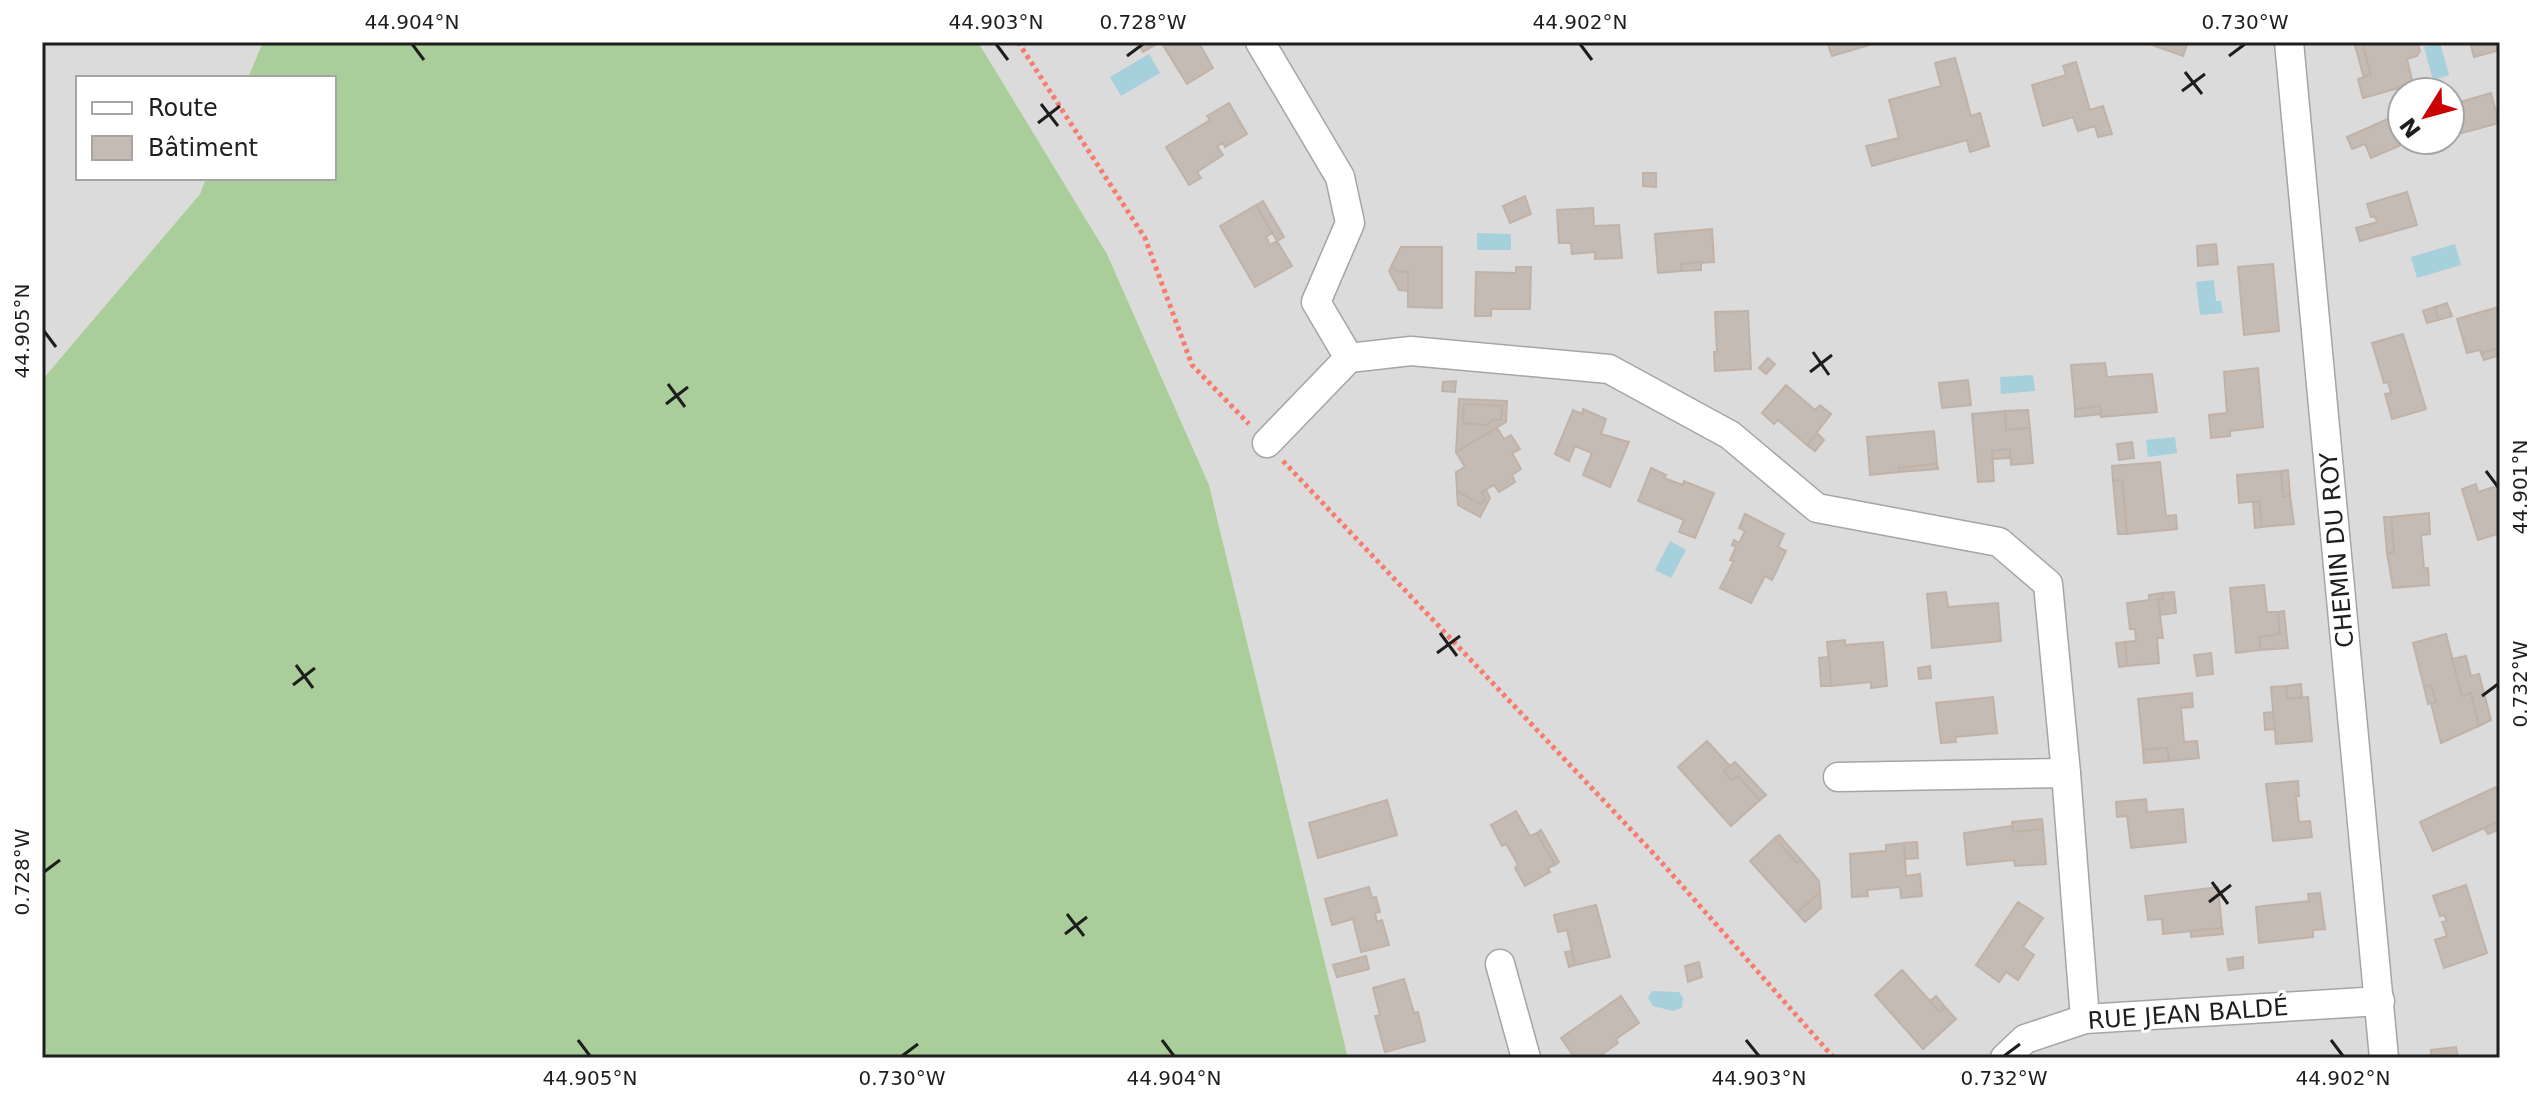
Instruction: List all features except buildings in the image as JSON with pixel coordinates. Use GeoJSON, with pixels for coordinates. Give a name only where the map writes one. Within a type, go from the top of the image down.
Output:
{"type":"FeatureCollection","features":[{"type":"Feature","properties":{"kind":"street"},"geometry":{"type":"LineString","coordinates":[[1260,42],[1340,177],[1350,223],[1316,302],[1349,358]]}},
{"type":"Feature","properties":{"kind":"street","name":"CHEMIN DU ROY"},"geometry":{"type":"LineString","coordinates":[[2289,42],[2384,1058]]}},
{"type":"Feature","properties":{"kind":"street"},"geometry":{"type":"LineString","coordinates":[[1267,443],[1349,358],[1411,351],[1609,369],[1730,435],[1817,508],[1999,542],[2048,584],[2085,1019]]}},
{"type":"Feature","properties":{"kind":"street"},"geometry":{"type":"LineString","coordinates":[[1838,777],[2066,773]]}},
{"type":"Feature","properties":{"kind":"street"},"geometry":{"type":"LineString","coordinates":[[1500,964],[1526,1058]]}},
{"type":"Feature","properties":{"kind":"street","name":"RUE JEAN BALDÉ"},"geometry":{"type":"LineString","coordinates":[[2005,1058],[2025,1039],[2085,1019],[2380,1001]]}},
{"type":"Feature","properties":{"kind":"path"},"geometry":{"type":"LineString","coordinates":[[1018,42],[1145,238],[1192,365],[1654,854],[1834,1058]]}},
{"type":"Feature","properties":{"kind":"shaded area"},"geometry":{"type":"Polygon","coordinates":[[[42,42],[263,42],[249,76],[76,76],[76,180],[205,180],[200,194],[42,380],[42,42]]]}},
{"type":"Feature","properties":{"kind":"shaded area"},"geometry":{"type":"Polygon","coordinates":[[[978,42],[2500,42],[2500,1058],[1348,1058],[1209,485],[1107,254],[978,42]]]}},
{"type":"Feature","properties":{"kind":"green space"},"geometry":{"type":"Polygon","coordinates":[[[263,42],[978,42],[1107,254],[1209,485],[1348,1058],[42,1058],[42,380],[200,194],[205,180],[336,180],[336,76],[249,76],[263,42]]]}},
{"type":"Feature","properties":{"kind":"water"},"geometry":{"type":"Polygon","coordinates":[[[2440,43],[2449,75],[2432,76],[2424,47],[2440,43]]]}},
{"type":"Feature","properties":{"kind":"water"},"geometry":{"type":"Polygon","coordinates":[[[1149,54],[1160,73],[1121,96],[1110,77],[1149,54]]]}},
{"type":"Feature","properties":{"kind":"water"},"geometry":{"type":"Polygon","coordinates":[[[1477,233],[1511,234],[1511,250],[1477,250],[1477,233]]]}},
{"type":"Feature","properties":{"kind":"water"},"geometry":{"type":"Polygon","coordinates":[[[2455,244],[2461,265],[2417,278],[2411,257],[2455,244]]]}},
{"type":"Feature","properties":{"kind":"water"},"geometry":{"type":"Polygon","coordinates":[[[2214,280],[2216,301],[2221,301],[2223,313],[2200,315],[2196,282],[2214,280]]]}},
{"type":"Feature","properties":{"kind":"water"},"geometry":{"type":"Polygon","coordinates":[[[2033,375],[2035,391],[2001,394],[2000,377],[2033,375]]]}},
{"type":"Feature","properties":{"kind":"water"},"geometry":{"type":"Polygon","coordinates":[[[2175,437],[2177,453],[2148,457],[2146,440],[2175,437]]]}},
{"type":"Feature","properties":{"kind":"water"},"geometry":{"type":"Polygon","coordinates":[[[1670,541],[1686,550],[1671,578],[1655,570],[1670,541]]]}},
{"type":"Feature","properties":{"kind":"water"},"geometry":{"type":"Polygon","coordinates":[[[1652,991],[1679,992],[1683,998],[1682,1008],[1673,1011],[1653,1006],[1648,998],[1652,991]]]}}]}
